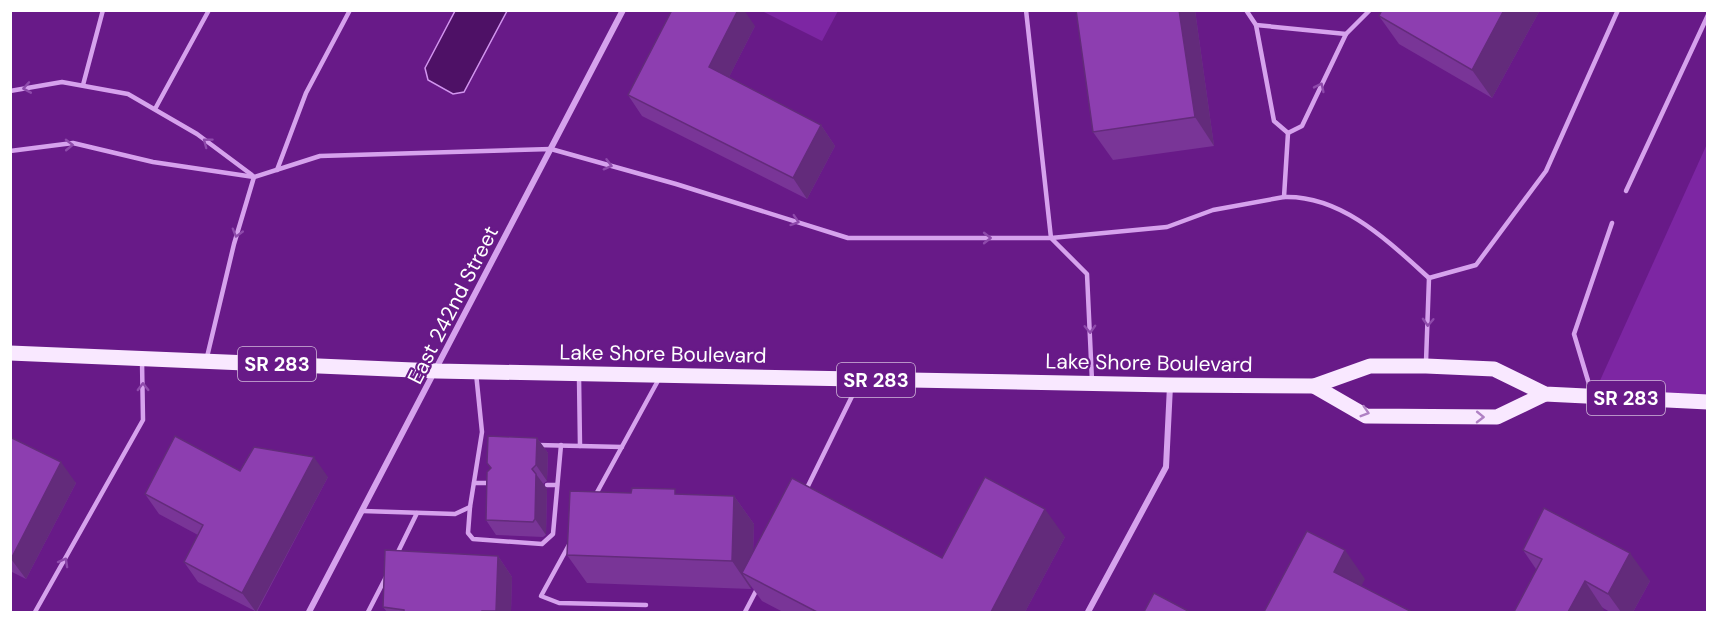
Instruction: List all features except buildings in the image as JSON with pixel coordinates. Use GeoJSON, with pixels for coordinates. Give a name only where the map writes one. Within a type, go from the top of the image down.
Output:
{"type":"FeatureCollection","features":[{"type":"Feature","properties":{"kind":"main road","name":"Lake Shore Boulevard"},"geometry":{"type":"LineString","coordinates":[[10,353],[437,371],[1170,385],[1314,386],[1370,366],[1426,366],[1494,369],[1545,394],[1707,402]]}},
{"type":"Feature","properties":{"kind":"main road","name":"Lake Shore Boulevard"},"geometry":{"type":"LineString","coordinates":[[1314,386],[1366,416],[1497,417],[1545,394]]}},
{"type":"Feature","properties":{"kind":"street","name":"East 242nd Street"},"geometry":{"type":"LineString","coordinates":[[309,612],[437,371],[623,10]]}},
{"type":"Feature","properties":{"kind":"street"},"geometry":{"type":"LineString","coordinates":[[1088,612],[1166,467],[1170,385]]}},
{"type":"Feature","properties":{"kind":"lane"},"geometry":{"type":"LineString","coordinates":[[83,85],[103,10]]}},
{"type":"Feature","properties":{"kind":"lane"},"geometry":{"type":"LineString","coordinates":[[155,109],[210,10]]}},
{"type":"Feature","properties":{"kind":"lane"},"geometry":{"type":"LineString","coordinates":[[277,170],[306,93],[350,10]]}},
{"type":"Feature","properties":{"kind":"lane"},"geometry":{"type":"LineString","coordinates":[[1026,10],[1051,238],[1087,274],[1092,383]]}},
{"type":"Feature","properties":{"kind":"lane"},"geometry":{"type":"LineString","coordinates":[[1246,10],[1257,25],[1274,121],[1288,133]]}},
{"type":"Feature","properties":{"kind":"lane"},"geometry":{"type":"LineString","coordinates":[[1288,133],[1302,126],[1346,34],[1370,10]]}},
{"type":"Feature","properties":{"kind":"lane"},"geometry":{"type":"LineString","coordinates":[[1430,278],[1476,265],[1546,171],[1618,10]]}},
{"type":"Feature","properties":{"kind":"lane"},"geometry":{"type":"LineString","coordinates":[[1626,191],[1707,15]]}},
{"type":"Feature","properties":{"kind":"lane"},"geometry":{"type":"LineString","coordinates":[[1257,25],[1346,34]]}},
{"type":"Feature","properties":{"kind":"lane"},"geometry":{"type":"LineString","coordinates":[[10,91],[62,82],[128,94],[197,134],[254,177]]}},
{"type":"Feature","properties":{"kind":"lane"},"geometry":{"type":"LineString","coordinates":[[1284,197],[1288,133]]}},
{"type":"Feature","properties":{"kind":"lane"},"geometry":{"type":"LineString","coordinates":[[10,151],[74,143],[153,162],[254,177],[321,156],[551,150],[676,184],[848,238],[1051,238],[1167,227],[1213,210],[1284,197],[1303,196],[1347,213],[1385,238],[1430,278]]}},
{"type":"Feature","properties":{"kind":"lane"},"geometry":{"type":"LineString","coordinates":[[207,361],[234,244],[254,177]]}},
{"type":"Feature","properties":{"kind":"lane"},"geometry":{"type":"LineString","coordinates":[[1593,396],[1574,334],[1612,223]]}},
{"type":"Feature","properties":{"kind":"lane"},"geometry":{"type":"LineString","coordinates":[[1426,366],[1430,278]]}},
{"type":"Feature","properties":{"kind":"lane"},"geometry":{"type":"LineString","coordinates":[[35,612],[143,420],[142,358]]}},
{"type":"Feature","properties":{"kind":"lane"},"geometry":{"type":"LineString","coordinates":[[476,372],[482,432],[470,507],[468,533],[472,540],[542,544],[553,534],[561,445]]}},
{"type":"Feature","properties":{"kind":"lane"},"geometry":{"type":"LineString","coordinates":[[579,374],[579,446]]}},
{"type":"Feature","properties":{"kind":"lane"},"geometry":{"type":"LineString","coordinates":[[590,507],[661,375]]}},
{"type":"Feature","properties":{"kind":"lane"},"geometry":{"type":"LineString","coordinates":[[803,496],[860,379]]}},
{"type":"Feature","properties":{"kind":"lane"},"geometry":{"type":"LineString","coordinates":[[480,443],[492,443]]}},
{"type":"Feature","properties":{"kind":"lane"},"geometry":{"type":"LineString","coordinates":[[526,444],[622,447]]}},
{"type":"Feature","properties":{"kind":"lane"},"geometry":{"type":"LineString","coordinates":[[474,483],[497,483]]}},
{"type":"Feature","properties":{"kind":"lane"},"geometry":{"type":"LineString","coordinates":[[547,485],[557,485]]}},
{"type":"Feature","properties":{"kind":"lane"},"geometry":{"type":"LineString","coordinates":[[363,511],[455,514],[470,507]]}},
{"type":"Feature","properties":{"kind":"lane"},"geometry":{"type":"LineString","coordinates":[[393,563],[417,513]]}},
{"type":"Feature","properties":{"kind":"lane"},"geometry":{"type":"LineString","coordinates":[[573,536],[541,596],[559,603],[646,605]]}},
{"type":"Feature","properties":{"kind":"lane"},"geometry":{"type":"LineString","coordinates":[[368,612],[388,573]]}},
{"type":"Feature","properties":{"kind":"lane"},"geometry":{"type":"LineString","coordinates":[[746,612],[761,581]]}},
{"type":"Feature","properties":{"kind":"shaded area"},"geometry":{"type":"Polygon","coordinates":[[[455,11],[507,11],[464,92],[453,94],[428,80],[425,68],[455,11]]]}},
{"type":"Feature","properties":{"kind":"shaded area"},"geometry":{"type":"Polygon","coordinates":[[[762,11],[838,11],[822,41],[762,11]]]}},
{"type":"Feature","properties":{"kind":"shaded area"},"geometry":{"type":"Polygon","coordinates":[[[1707,144],[1707,402],[1593,396],[1707,144]]]}}]}
